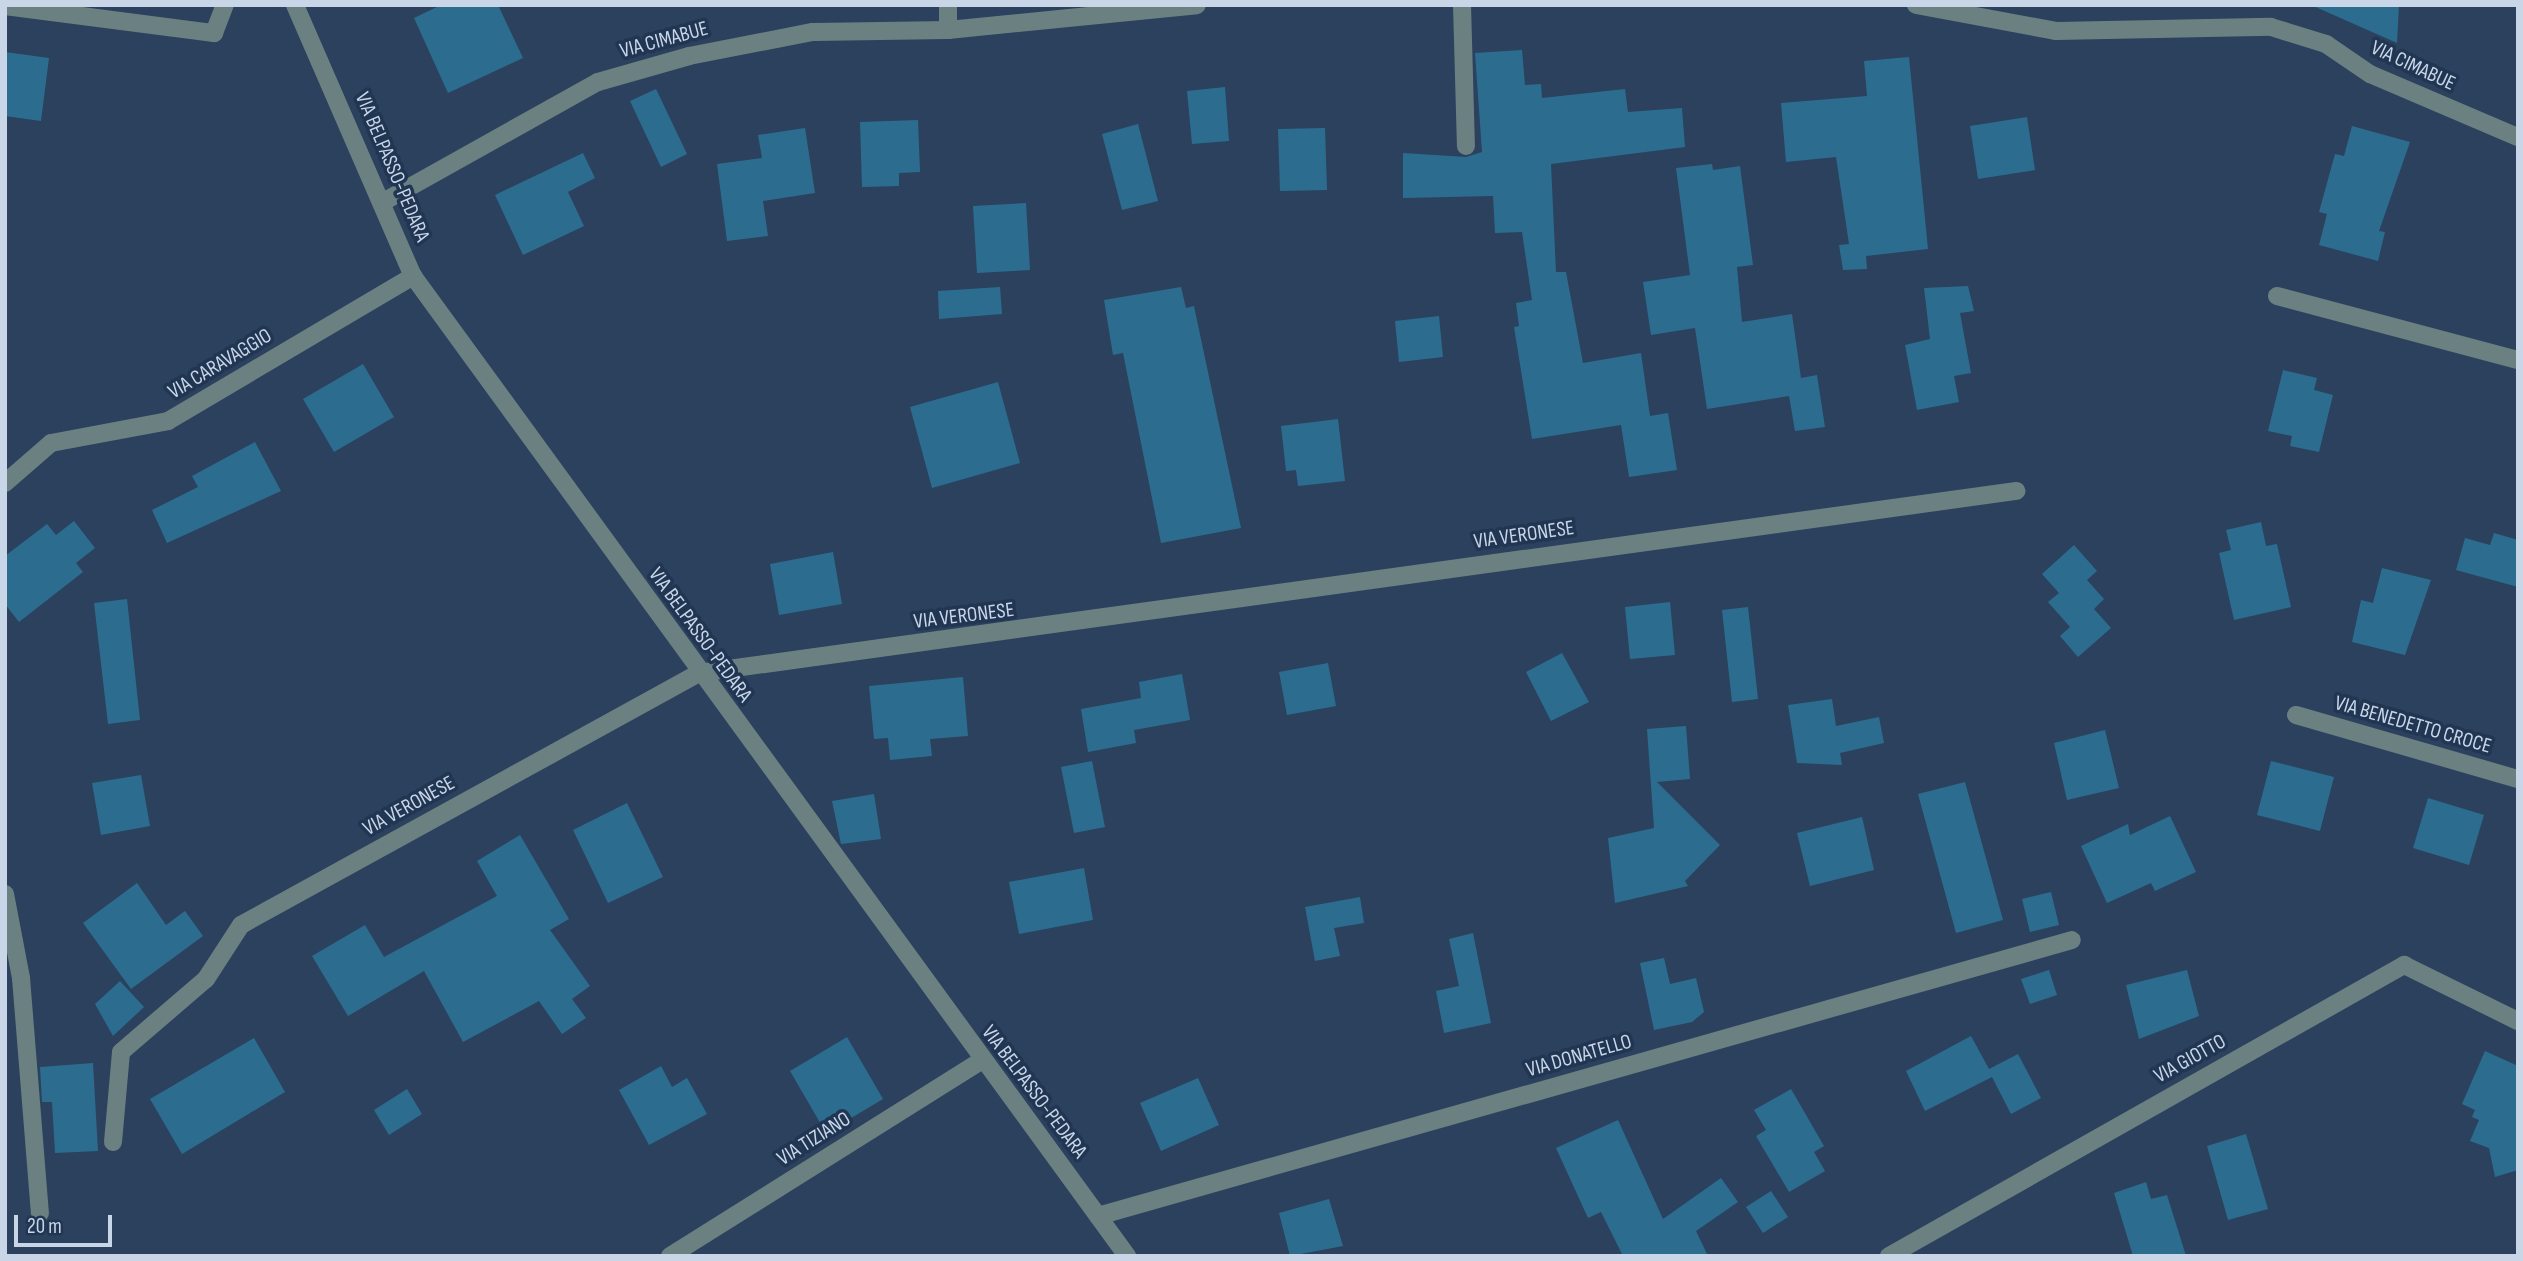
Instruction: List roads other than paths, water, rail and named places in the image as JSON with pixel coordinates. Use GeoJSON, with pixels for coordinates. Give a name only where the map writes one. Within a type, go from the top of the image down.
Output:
{"type":"FeatureCollection","features":[{"type":"Feature","properties":{"kind":"street"},"geometry":{"type":"LineString","coordinates":[[5,6],[214,33],[225,5]]}},
{"type":"Feature","properties":{"kind":"street","name":"VIA BELPASSO-PEDARA"},"geometry":{"type":"LineString","coordinates":[[295,5],[413,276],[699,673],[1127,1256]]}},
{"type":"Feature","properties":{"kind":"street"},"geometry":{"type":"LineString","coordinates":[[948,5],[948,30]]}},
{"type":"Feature","properties":{"kind":"street","name":"VIA CIMABUE"},"geometry":{"type":"LineString","coordinates":[[383,202],[598,82],[689,55],[813,32],[948,30],[1197,5]]}},
{"type":"Feature","properties":{"kind":"street"},"geometry":{"type":"LineString","coordinates":[[1462,5],[1466,146]]}},
{"type":"Feature","properties":{"kind":"street","name":"VIA CIMABUE"},"geometry":{"type":"LineString","coordinates":[[1916,5],[2056,31],[2271,27],[2326,44],[2370,74],[2518,137]]}},
{"type":"Feature","properties":{"kind":"street","name":"VIA CARAVAGGIO"},"geometry":{"type":"LineString","coordinates":[[5,483],[51,443],[168,421],[413,276]]}},
{"type":"Feature","properties":{"kind":"street"},"geometry":{"type":"LineString","coordinates":[[2277,296],[2518,360]]}},
{"type":"Feature","properties":{"kind":"street","name":"VIA VERONESE"},"geometry":{"type":"LineString","coordinates":[[113,1142],[121,1052],[206,979],[241,925],[699,673],[2016,491]]}},
{"type":"Feature","properties":{"kind":"street","name":"VIA BENEDETTO CROCE"},"geometry":{"type":"LineString","coordinates":[[2296,715],[2518,779]]}},
{"type":"Feature","properties":{"kind":"street"},"geometry":{"type":"LineString","coordinates":[[5,894],[21,978],[40,1213]]}},
{"type":"Feature","properties":{"kind":"street","name":"VIA DONATELLO"},"geometry":{"type":"LineString","coordinates":[[1098,1216],[2071,940]]}},
{"type":"Feature","properties":{"kind":"street","name":"VIA GIOTTO"},"geometry":{"type":"LineString","coordinates":[[1889,1256],[2404,965],[2518,1021]]}},
{"type":"Feature","properties":{"kind":"street","name":"VIA TIZIANO"},"geometry":{"type":"LineString","coordinates":[[670,1256],[982,1060]]}}]}
